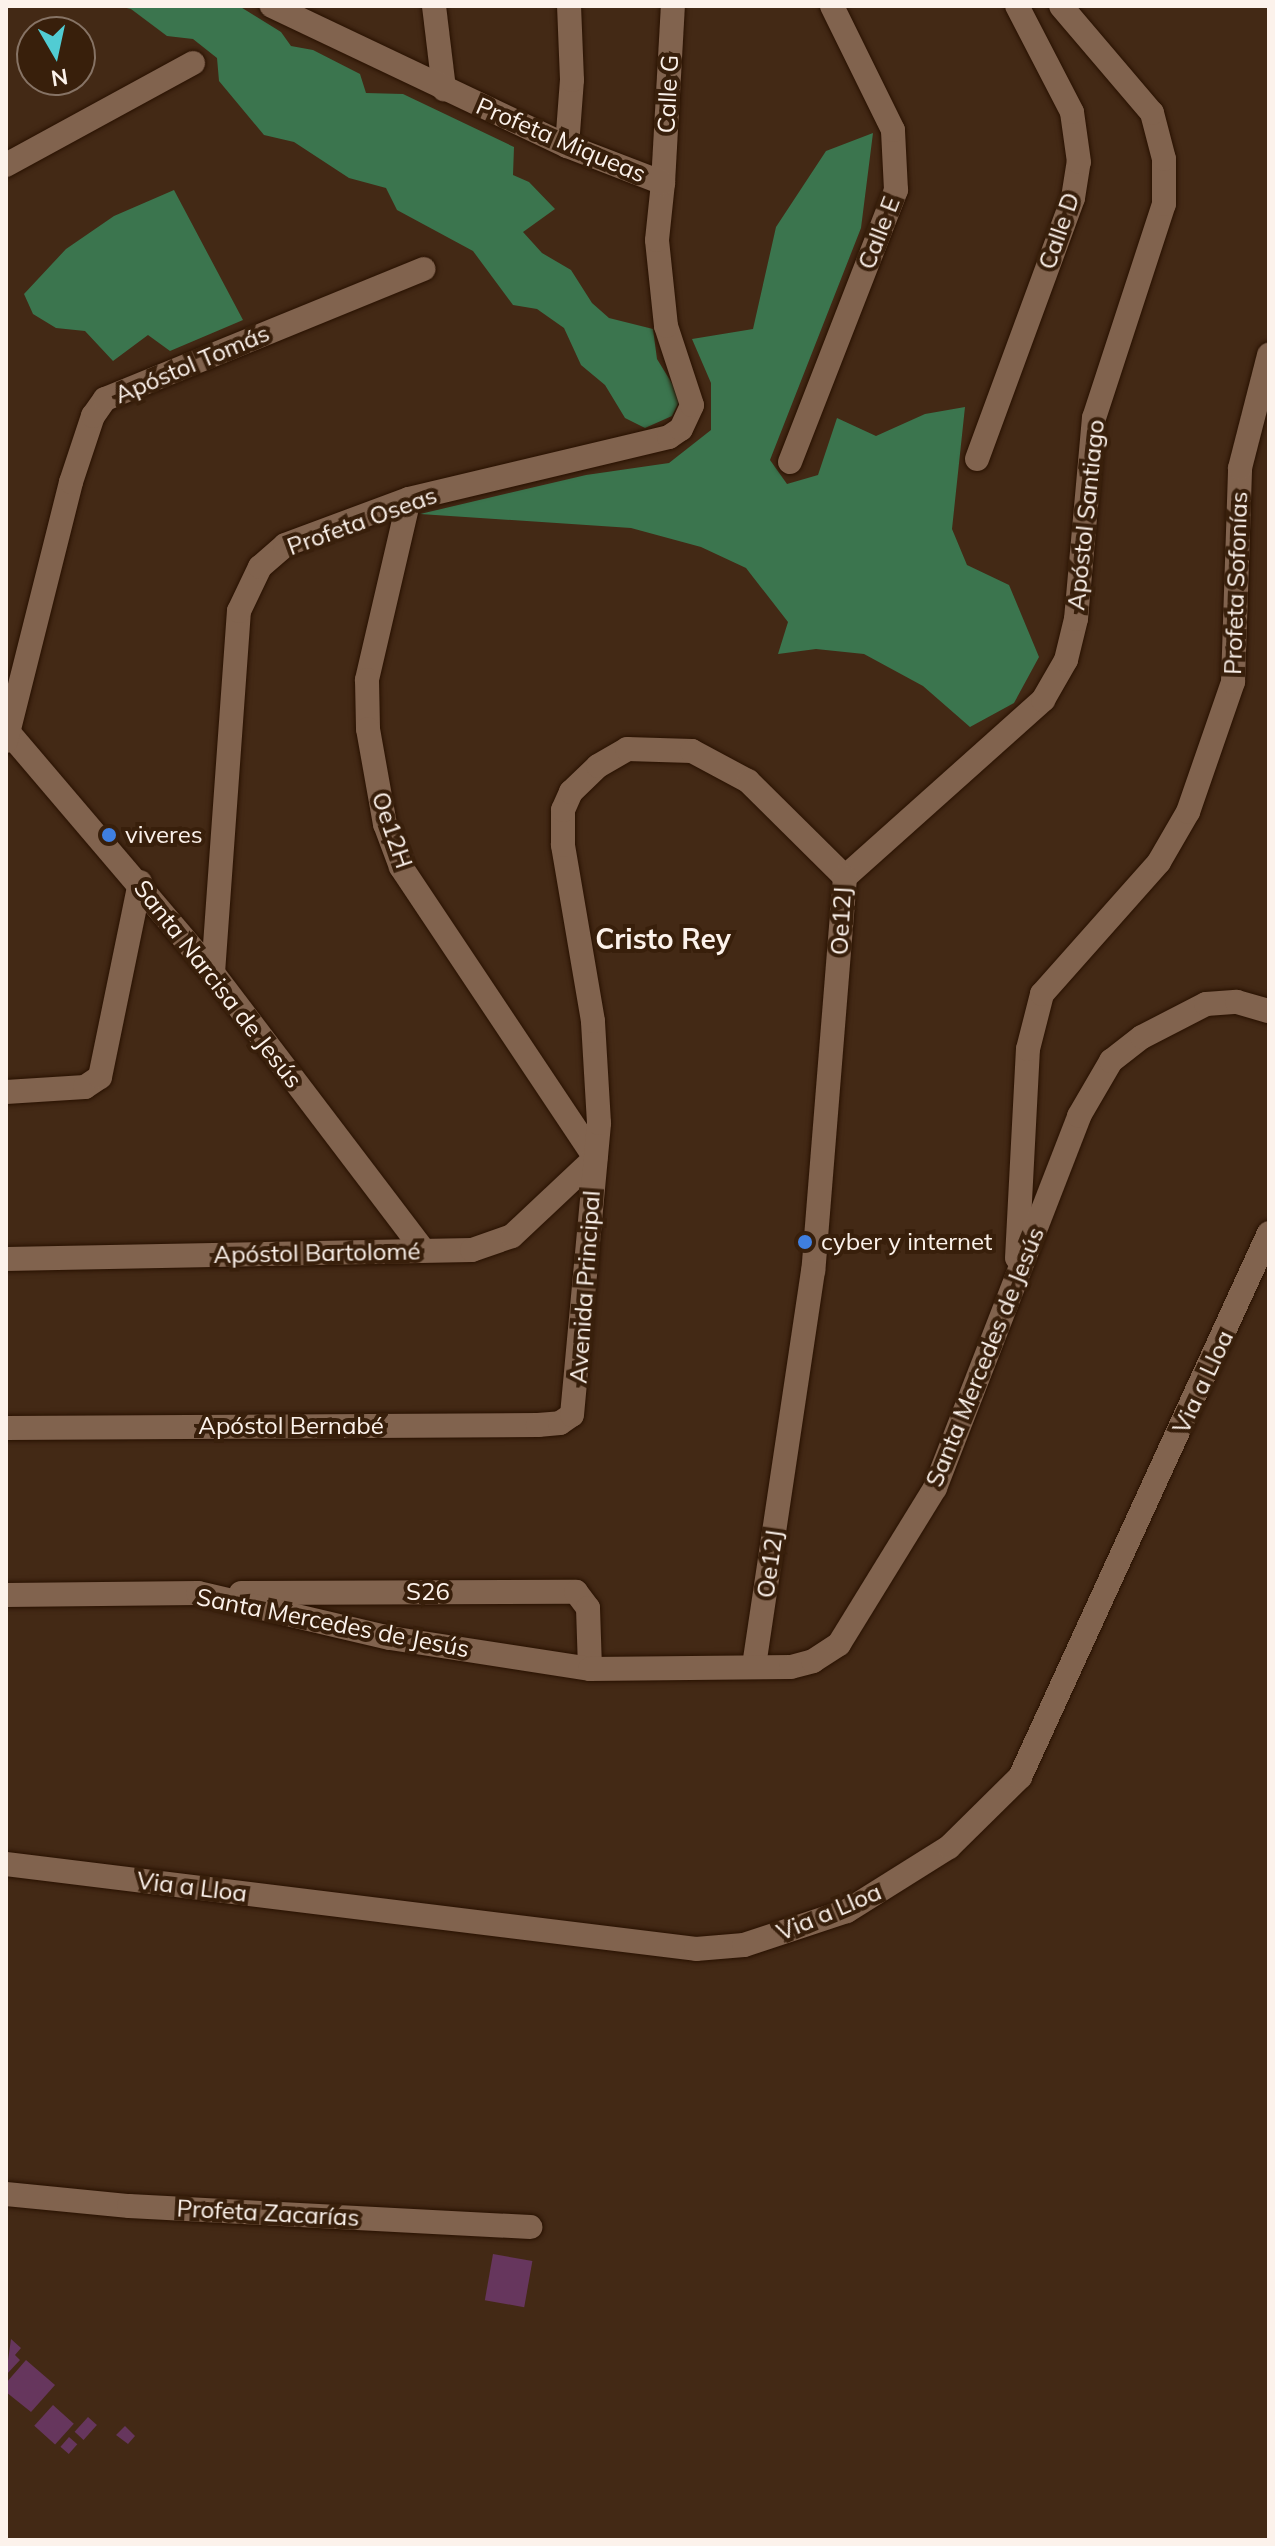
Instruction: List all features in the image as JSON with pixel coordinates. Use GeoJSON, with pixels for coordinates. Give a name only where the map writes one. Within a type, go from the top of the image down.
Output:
{"type":"FeatureCollection","features":[{"type":"Feature","properties":{"kind":"street","name":"Profeta Miqueas"},"geometry":{"type":"LineString","coordinates":[[272,6],[318,18],[444,89],[567,146],[663,183],[657,240],[666,326],[670,350],[692,391],[692,405],[681,429]]}},
{"type":"Feature","properties":{"kind":"street"},"geometry":{"type":"LineString","coordinates":[[434,6],[444,89]]}},
{"type":"Feature","properties":{"kind":"street"},"geometry":{"type":"LineString","coordinates":[[567,146],[572,80],[569,6]]}},
{"type":"Feature","properties":{"kind":"street","name":"Calle G"},"geometry":{"type":"LineString","coordinates":[[663,183],[673,6]]}},
{"type":"Feature","properties":{"kind":"street","name":"Calle E"},"geometry":{"type":"LineString","coordinates":[[790,462],[896,190],[893,130],[832,6]]}},
{"type":"Feature","properties":{"kind":"street","name":"Calle D"},"geometry":{"type":"LineString","coordinates":[[977,459],[1073,198],[1079,162],[1072,112],[1017,6]]}},
{"type":"Feature","properties":{"kind":"street","name":"Apóstol Santiago"},"geometry":{"type":"LineString","coordinates":[[845,877],[1043,700],[1066,660],[1076,619],[1094,418],[1164,204],[1164,159],[1152,113],[1061,6]]}},
{"type":"Feature","properties":{"kind":"street"},"geometry":{"type":"LineString","coordinates":[[6,165],[193,63]]}},
{"type":"Feature","properties":{"kind":"street","name":"Apóstol Tomás"},"geometry":{"type":"LineString","coordinates":[[7,737],[71,482],[93,416],[105,399],[423,269]]}},
{"type":"Feature","properties":{"kind":"street","name":"Profeta Sofonías"},"geometry":{"type":"LineString","coordinates":[[1016,1280],[1028,1049],[1042,994],[1159,862],[1188,812],[1233,682],[1240,468],[1269,355]]}},
{"type":"Feature","properties":{"kind":"street","name":"Profeta Oseas"},"geometry":{"type":"LineString","coordinates":[[213,973],[239,611],[260,567],[285,545],[409,499],[656,440],[681,429]]}},
{"type":"Feature","properties":{"kind":"street","name":"Oe12H"},"geometry":{"type":"LineString","coordinates":[[409,499],[367,680],[368,729],[385,824],[401,867],[595,1158]]}},
{"type":"Feature","properties":{"kind":"street","name":"Santa Narcisa de Jesús"},"geometry":{"type":"LineString","coordinates":[[7,737],[140,882],[423,1250]]}},
{"type":"Feature","properties":{"kind":"street","name":"Oe12J"},"geometry":{"type":"LineString","coordinates":[[595,1158],[599,1123],[593,1021],[563,845],[563,810],[571,792],[598,766],[627,749],[692,751],[748,781],[845,877],[813,1271],[754,1666]]}},
{"type":"Feature","properties":{"kind":"street"},"geometry":{"type":"LineString","coordinates":[[6,1092],[85,1087],[100,1077],[140,882]]}},
{"type":"Feature","properties":{"kind":"street","name":"Santa Mercedes de Jesús"},"geometry":{"type":"LineString","coordinates":[[6,1595],[198,1593],[390,1638],[590,1669],[791,1667],[813,1661],[839,1644],[935,1488],[1079,1116],[1111,1061],[1142,1037],[1206,1004],[1237,1002],[1269,1011]]}},
{"type":"Feature","properties":{"kind":"street","name":"Apóstol Bartolomé"},"geometry":{"type":"LineString","coordinates":[[6,1259],[472,1250],[512,1236],[595,1158]]}},
{"type":"Feature","properties":{"kind":"street","name":"Avenida Principal"},"geometry":{"type":"LineString","coordinates":[[572,1415],[595,1158]]}},
{"type":"Feature","properties":{"kind":"street","name":"Via a Lloa"},"geometry":{"type":"LineString","coordinates":[[6,1864],[696,1949],[744,1945],[847,1911],[949,1847],[1020,1777],[1269,1233]]}},
{"type":"Feature","properties":{"kind":"street","name":"Apóstol Bernabé"},"geometry":{"type":"LineString","coordinates":[[6,1428],[538,1425],[560,1423],[572,1415]]}},
{"type":"Feature","properties":{"kind":"street","name":"S26"},"geometry":{"type":"LineString","coordinates":[[198,1593],[576,1592],[588,1608],[590,1669]]}},
{"type":"Feature","properties":{"kind":"street","name":"Profeta Zacarías"},"geometry":{"type":"LineString","coordinates":[[6,2194],[129,2206],[530,2227]]}},
{"type":"Feature","properties":{"kind":"green space"},"geometry":{"type":"Polygon","coordinates":[[[118,6],[239,6],[281,32],[291,46],[313,50],[360,74],[366,93],[403,94],[514,147],[513,175],[529,182],[555,209],[523,232],[542,253],[571,270],[592,303],[609,318],[653,329],[657,359],[681,398],[672,416],[645,428],[625,418],[605,385],[581,365],[564,328],[537,309],[513,305],[473,251],[397,210],[386,188],[349,178],[294,142],[264,135],[219,81],[217,58],[193,39],[167,36],[131,9],[118,6]]]}},
{"type":"Feature","properties":{"kind":"green space"},"geometry":{"type":"Polygon","coordinates":[[[873,133],[861,228],[770,460],[787,484],[818,475],[837,418],[876,436],[925,414],[965,407],[952,529],[967,565],[1009,585],[1039,657],[1014,703],[970,727],[923,686],[864,654],[816,649],[778,654],[788,622],[746,568],[701,547],[631,528],[420,514],[586,475],[669,463],[711,430],[711,383],[692,339],[753,329],[776,227],[826,151],[873,133]]]}},
{"type":"Feature","properties":{"kind":"green space"},"geometry":{"type":"Polygon","coordinates":[[[174,190],[243,320],[170,351],[148,335],[113,361],[85,331],[56,328],[33,314],[24,294],[66,249],[114,216],[174,190]]]}},
{"type":"Feature","properties":{"kind":"building"},"geometry":{"type":"Polygon","coordinates":[[[493,2254],[532,2261],[524,2307],[485,2300],[493,2254]]]}},
{"type":"Feature","properties":{"kind":"building"},"geometry":{"type":"Polygon","coordinates":[[[11,2339],[21,2348],[15,2355],[20,2360],[6,2375],[11,2339]]]}},
{"type":"Feature","properties":{"kind":"building"},"geometry":{"type":"Polygon","coordinates":[[[26,2360],[55,2385],[31,2412],[6,2392],[6,2383],[26,2360]]]}},
{"type":"Feature","properties":{"kind":"building"},"geometry":{"type":"Polygon","coordinates":[[[53,2405],[74,2424],[55,2445],[34,2426],[53,2405]]]}},
{"type":"Feature","properties":{"kind":"building"},"geometry":{"type":"Polygon","coordinates":[[[88,2417],[97,2425],[84,2440],[75,2432],[88,2417]]]}},
{"type":"Feature","properties":{"kind":"building"},"geometry":{"type":"Polygon","coordinates":[[[125,2426],[135,2436],[128,2444],[116,2435],[125,2426]]]}},
{"type":"Feature","properties":{"kind":"building"},"geometry":{"type":"Polygon","coordinates":[[[69,2437],[77,2444],[69,2454],[60,2447],[69,2437]]]}},
{"type":"Feature","properties":{"kind":"place","name":"viveres"},"geometry":{"type":"Point","coordinates":[109,835]}},
{"type":"Feature","properties":{"kind":"place","name":"cyber y internet"},"geometry":{"type":"Point","coordinates":[805,1242]}},
{"type":"Feature","properties":{"kind":"district","name":"Cristo Rey"},"geometry":{"type":"Point","coordinates":[663,939]}}]}
